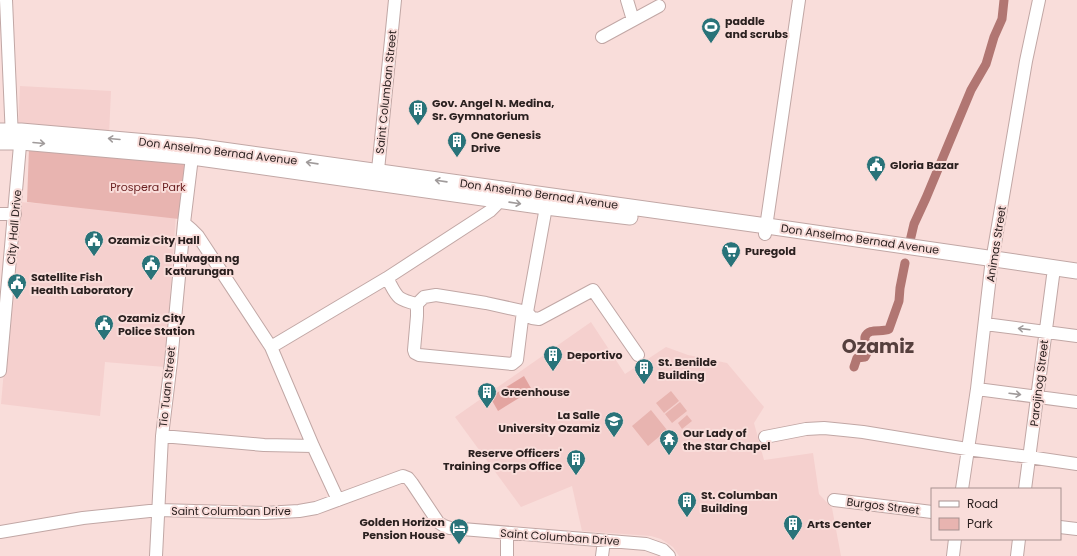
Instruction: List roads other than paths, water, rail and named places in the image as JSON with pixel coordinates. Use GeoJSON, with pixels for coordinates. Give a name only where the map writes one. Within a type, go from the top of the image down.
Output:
{"type":"FeatureCollection","features":[{"type":"Feature","properties":{"kind":"main road","name":"Don Anselmo Bernad Avenue"},"geometry":{"type":"LineString","coordinates":[[11,136],[193,152],[498,195],[766,230],[992,263],[1077,271]]}},
{"type":"Feature","properties":{"kind":"main road","name":"Don Anselmo Bernad Avenue"},"geometry":{"type":"LineString","coordinates":[[498,195],[546,207],[639,213]]}},
{"type":"Feature","properties":{"kind":"main road","name":"Don Anselmo Bernad Avenue"},"geometry":{"type":"LineString","coordinates":[[992,263],[1077,280]]}},
{"type":"Feature","properties":{"kind":"street","name":"City Hall Drive"},"geometry":{"type":"LineString","coordinates":[[0,371],[15,214],[6,0]]}},
{"type":"Feature","properties":{"kind":"street","name":"Saint Columban Street"},"geometry":{"type":"LineString","coordinates":[[377,178],[395,0]]}},
{"type":"Feature","properties":{"kind":"street"},"geometry":{"type":"LineString","coordinates":[[627,0],[633,20]]}},
{"type":"Feature","properties":{"kind":"street"},"geometry":{"type":"LineString","coordinates":[[766,230],[799,0]]}},
{"type":"Feature","properties":{"kind":"street","name":"Animas Street"},"geometry":{"type":"LineString","coordinates":[[962,488],[977,389],[992,263],[1026,61],[1039,0]]}},
{"type":"Feature","properties":{"kind":"street"},"geometry":{"type":"LineString","coordinates":[[602,37],[659,6]]}},
{"type":"Feature","properties":{"kind":"street","name":"Tio Tuan Street"},"geometry":{"type":"LineString","coordinates":[[156,556],[162,436],[171,362],[184,223],[193,152]]}},
{"type":"Feature","properties":{"kind":"street"},"geometry":{"type":"LineString","coordinates":[[271,347],[387,278],[493,209],[498,195]]}},
{"type":"Feature","properties":{"kind":"street"},"geometry":{"type":"LineString","coordinates":[[416,304],[418,316],[414,350],[415,353],[419,355],[510,365],[515,362],[517,360],[546,207]]}},
{"type":"Feature","properties":{"kind":"street"},"geometry":{"type":"LineString","coordinates":[[0,214],[15,214]]}},
{"type":"Feature","properties":{"kind":"street"},"geometry":{"type":"LineString","coordinates":[[184,223],[198,236],[271,347],[313,446],[338,500]]}},
{"type":"Feature","properties":{"kind":"street","name":"Parojinog Street"},"geometry":{"type":"LineString","coordinates":[[1025,488],[1053,276]]}},
{"type":"Feature","properties":{"kind":"street"},"geometry":{"type":"LineString","coordinates":[[387,278],[397,296],[401,300],[416,304]]}},
{"type":"Feature","properties":{"kind":"street"},"geometry":{"type":"LineString","coordinates":[[416,304],[424,297],[436,295],[465,299],[525,312],[532,318],[539,319],[593,290],[638,355]]}},
{"type":"Feature","properties":{"kind":"street"},"geometry":{"type":"LineString","coordinates":[[985,324],[1077,336]]}},
{"type":"Feature","properties":{"kind":"street"},"geometry":{"type":"LineString","coordinates":[[977,389],[1077,402]]}},
{"type":"Feature","properties":{"kind":"street"},"geometry":{"type":"LineString","coordinates":[[765,437],[806,429],[844,430],[1077,464]]}},
{"type":"Feature","properties":{"kind":"street"},"geometry":{"type":"LineString","coordinates":[[162,436],[264,445],[313,446]]}},
{"type":"Feature","properties":{"kind":"street","name":"Saint Columban Drive"},"geometry":{"type":"LineString","coordinates":[[0,532],[83,518],[159,510],[264,513],[299,511],[316,508],[403,476],[408,478],[434,516],[444,526],[458,530],[646,544],[659,548],[669,556]]}},
{"type":"Feature","properties":{"kind":"street","name":"Burgos Street"},"geometry":{"type":"LineString","coordinates":[[834,500],[931,512]]}},
{"type":"Feature","properties":{"kind":"street"},"geometry":{"type":"LineString","coordinates":[[1061,527],[1077,529]]}},
{"type":"Feature","properties":{"kind":"street"},"geometry":{"type":"LineString","coordinates":[[507,533],[507,556]]}},
{"type":"Feature","properties":{"kind":"street"},"geometry":{"type":"LineString","coordinates":[[602,556],[604,540]]}},
{"type":"Feature","properties":{"kind":"street"},"geometry":{"type":"LineString","coordinates":[[953,556],[955,540]]}},
{"type":"Feature","properties":{"kind":"street"},"geometry":{"type":"LineString","coordinates":[[1017,556],[1019,540]]}},
{"type":"Feature","properties":{"kind":"waterway"},"geometry":{"type":"LineString","coordinates":[[910,241],[914,224],[971,90],[986,64],[994,37],[1002,19],[1004,0]]}},
{"type":"Feature","properties":{"kind":"waterway"},"geometry":{"type":"LineString","coordinates":[[854,367],[857,358],[865,357],[867,353],[865,339],[867,334],[873,331],[883,331],[889,329],[899,301],[905,263]]}},
{"type":"Feature","properties":{"kind":"place","name":"paddle and scrubs"},"geometry":{"type":"Point","coordinates":[711,44]}},
{"type":"Feature","properties":{"kind":"place","name":"Gov. Angel N. Medina, Sr. Gymnatorium"},"geometry":{"type":"Point","coordinates":[418,126]}},
{"type":"Feature","properties":{"kind":"place","name":"One Genesis Drive"},"geometry":{"type":"Point","coordinates":[457,158]}},
{"type":"Feature","properties":{"kind":"place","name":"Gloria Bazar"},"geometry":{"type":"Point","coordinates":[876,182]}},
{"type":"Feature","properties":{"kind":"place","name":"Ozamiz City Hall"},"geometry":{"type":"Point","coordinates":[94,257]}},
{"type":"Feature","properties":{"kind":"place","name":"Puregold"},"geometry":{"type":"Point","coordinates":[731,268]}},
{"type":"Feature","properties":{"kind":"place","name":"Bulwagan ng Katarungan"},"geometry":{"type":"Point","coordinates":[151,281]}},
{"type":"Feature","properties":{"kind":"place","name":"Satellite Fish Health Laboratory"},"geometry":{"type":"Point","coordinates":[17,300]}},
{"type":"Feature","properties":{"kind":"place","name":"Ozamiz City Police Station"},"geometry":{"type":"Point","coordinates":[104,341]}},
{"type":"Feature","properties":{"kind":"place","name":"Deportivo"},"geometry":{"type":"Point","coordinates":[553,372]}},
{"type":"Feature","properties":{"kind":"place","name":"St. Benilde Building"},"geometry":{"type":"Point","coordinates":[644,385]}},
{"type":"Feature","properties":{"kind":"place","name":"Greenhouse"},"geometry":{"type":"Point","coordinates":[487,409]}},
{"type":"Feature","properties":{"kind":"place","name":"La Salle University Ozamiz"},"geometry":{"type":"Point","coordinates":[614,438]}},
{"type":"Feature","properties":{"kind":"place","name":"Our Lady of the Star Chapel"},"geometry":{"type":"Point","coordinates":[669,456]}},
{"type":"Feature","properties":{"kind":"place","name":"Reserve Officers' Training Corps Office"},"geometry":{"type":"Point","coordinates":[576,476]}},
{"type":"Feature","properties":{"kind":"place","name":"St. Columban Building"},"geometry":{"type":"Point","coordinates":[687,518]}},
{"type":"Feature","properties":{"kind":"place","name":"Arts Center"},"geometry":{"type":"Point","coordinates":[793,541]}},
{"type":"Feature","properties":{"kind":"place","name":"Golden Horizon Pension House"},"geometry":{"type":"Point","coordinates":[459,545]}},
{"type":"Feature","properties":{"kind":"district","name":"Ozamiz"},"geometry":{"type":"Point","coordinates":[878,346]}},
{"type":"Feature","properties":{"kind":"park label","name":"Prospera Park"},"geometry":{"type":"Point","coordinates":[148,187]}}]}
